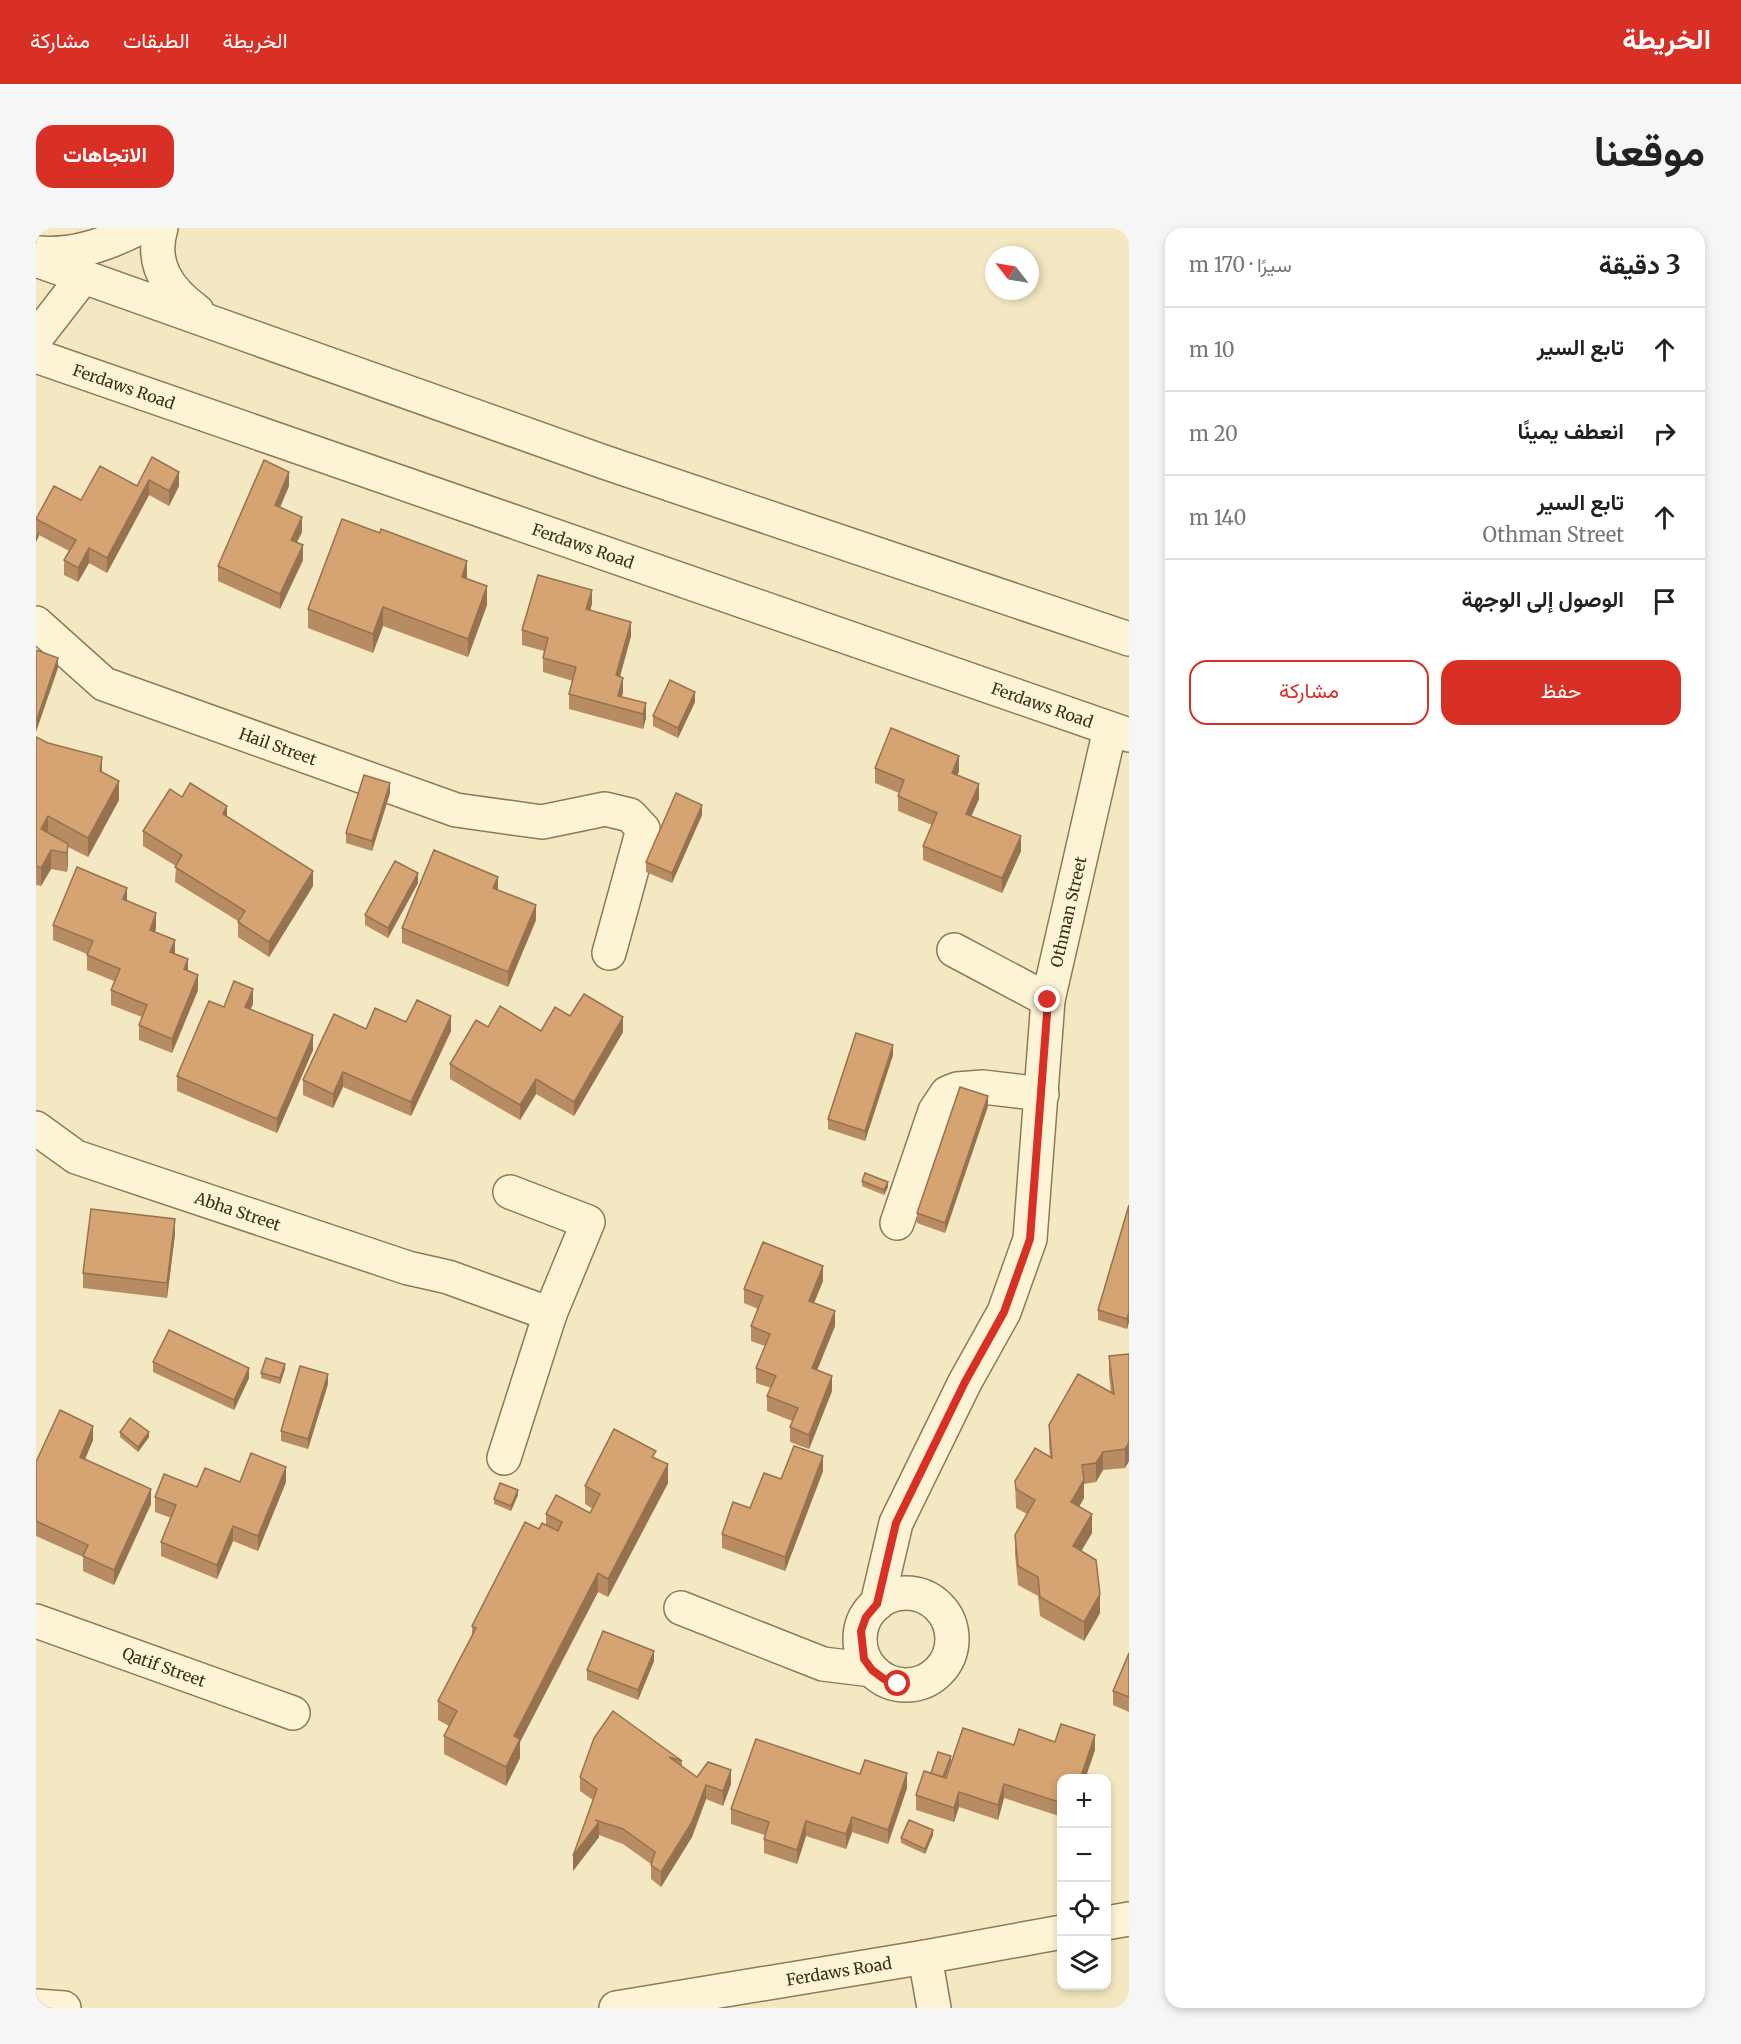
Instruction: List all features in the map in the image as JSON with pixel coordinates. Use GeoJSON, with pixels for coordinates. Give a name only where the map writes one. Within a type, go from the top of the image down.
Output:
{"type":"FeatureCollection","features":[{"type":"Feature","properties":{"kind":"street"},"geometry":{"type":"LineString","coordinates":[[36,253],[82,251],[111,242],[139,228]]}},
{"type":"Feature","properties":{"kind":"street"},"geometry":{"type":"LineString","coordinates":[[36,339],[93,279],[149,228]]}},
{"type":"Feature","properties":{"kind":"street"},"geometry":{"type":"LineString","coordinates":[[161,228],[156,242],[156,256],[163,277],[186,303],[214,322]]}},
{"type":"Feature","properties":{"kind":"street"},"geometry":{"type":"LineString","coordinates":[[36,260],[604,462],[1129,639]]}},
{"type":"Feature","properties":{"kind":"street","name":"Ferdaws Road"},"geometry":{"type":"LineString","coordinates":[[36,356],[1120,732]]}},
{"type":"Feature","properties":{"kind":"street","name":"Hail Street"},"geometry":{"type":"LineString","coordinates":[[36,623],[104,684],[456,810],[542,822],[605,809],[630,815],[643,829],[609,953]]}},
{"type":"Feature","properties":{"kind":"street","name":"Othman Street"},"geometry":{"type":"LineString","coordinates":[[877,1604],[896,1523],[965,1382],[1004,1312],[1030,1239],[1048,1000],[1120,732]]}},
{"type":"Feature","properties":{"kind":"street"},"geometry":{"type":"LineString","coordinates":[[954,950],[1048,1000]]}},
{"type":"Feature","properties":{"kind":"street"},"geometry":{"type":"LineString","coordinates":[[897,1223],[935,1111],[947,1093],[957,1089],[983,1087],[1042,1094]]}},
{"type":"Feature","properties":{"kind":"street","name":"Abha Street"},"geometry":{"type":"LineString","coordinates":[[36,1128],[76,1157],[408,1268],[448,1277],[550,1314]]}},
{"type":"Feature","properties":{"kind":"street"},"geometry":{"type":"LineString","coordinates":[[504,1458],[550,1314],[588,1222],[510,1192]]}},
{"type":"Feature","properties":{"kind":"street"},"geometry":{"type":"LineString","coordinates":[[900,1593],[914,1593],[928,1598],[940,1607],[948,1618],[952,1632],[947,1660],[938,1672],[926,1680],[912,1684],[898,1684],[884,1679],[872,1670],[864,1659],[861,1631],[866,1617],[877,1604],[886,1597],[900,1593]]}},
{"type":"Feature","properties":{"kind":"street"},"geometry":{"type":"LineString","coordinates":[[681,1608],[823,1664],[872,1670]]}},
{"type":"Feature","properties":{"kind":"street","name":"Qatif Street"},"geometry":{"type":"LineString","coordinates":[[36,1621],[293,1713]]}},
{"type":"Feature","properties":{"kind":"street"},"geometry":{"type":"LineString","coordinates":[[1111,1922],[1129,1919]]}},
{"type":"Feature","properties":{"kind":"street","name":"Ferdaws Road"},"geometry":{"type":"LineString","coordinates":[[616,2008],[1057,1933]]}},
{"type":"Feature","properties":{"kind":"street"},"geometry":{"type":"LineString","coordinates":[[925,1957],[934,2008]]}},
{"type":"Feature","properties":{"kind":"street"},"geometry":{"type":"LineString","coordinates":[[36,2006],[64,2008]]}},
{"type":"Feature","properties":{"kind":"building"},"geometry":{"type":"Polygon","coordinates":[[[152,457],[179,472],[169,491],[149,480],[107,558],[89,548],[78,568],[64,560],[76,540],[36,519],[54,486],[81,500],[100,466],[137,486],[152,457]]]}},
{"type":"Feature","properties":{"kind":"building"},"geometry":{"type":"Polygon","coordinates":[[[264,460],[289,472],[275,505],[302,517],[291,540],[303,545],[280,594],[218,566],[264,460]]]}},
{"type":"Feature","properties":{"kind":"building"},"geometry":{"type":"Polygon","coordinates":[[[342,519],[380,533],[381,529],[467,561],[462,577],[487,586],[468,639],[383,607],[373,634],[308,609],[342,519]]]}},
{"type":"Feature","properties":{"kind":"building"},"geometry":{"type":"Polygon","coordinates":[[[538,575],[592,590],[586,609],[631,622],[616,675],[623,678],[618,696],[646,703],[643,714],[569,694],[576,667],[543,658],[548,638],[522,630],[538,575]]]}},
{"type":"Feature","properties":{"kind":"building"},"geometry":{"type":"Polygon","coordinates":[[[36,650],[58,658],[36,722],[36,650]]]}},
{"type":"Feature","properties":{"kind":"building"},"geometry":{"type":"Polygon","coordinates":[[[670,680],[695,692],[678,728],[653,716],[670,680]]]}},
{"type":"Feature","properties":{"kind":"building"},"geometry":{"type":"Polygon","coordinates":[[[891,728],[959,756],[952,773],[979,784],[966,814],[1021,836],[1002,878],[923,846],[937,813],[898,796],[904,780],[875,768],[891,728]]]}},
{"type":"Feature","properties":{"kind":"building"},"geometry":{"type":"Polygon","coordinates":[[[36,737],[48,743],[102,757],[100,771],[119,781],[88,838],[48,816],[41,829],[68,844],[67,853],[51,850],[41,868],[36,866],[36,737]]]}},
{"type":"Feature","properties":{"kind":"building"},"geometry":{"type":"Polygon","coordinates":[[[364,775],[390,783],[372,841],[346,833],[364,775]]]}},
{"type":"Feature","properties":{"kind":"building"},"geometry":{"type":"Polygon","coordinates":[[[190,783],[227,806],[223,814],[313,871],[269,942],[238,922],[245,911],[175,867],[182,855],[143,831],[170,789],[182,797],[190,783]]]}},
{"type":"Feature","properties":{"kind":"building"},"geometry":{"type":"Polygon","coordinates":[[[676,793],[702,805],[672,873],[646,862],[676,793]]]}},
{"type":"Feature","properties":{"kind":"building"},"geometry":{"type":"Polygon","coordinates":[[[434,850],[498,877],[493,888],[536,905],[508,972],[402,928],[434,850]]]}},
{"type":"Feature","properties":{"kind":"building"},"geometry":{"type":"Polygon","coordinates":[[[395,861],[418,873],[388,928],[365,915],[395,861]]]}},
{"type":"Feature","properties":{"kind":"building"},"geometry":{"type":"Polygon","coordinates":[[[77,867],[127,888],[123,899],[156,913],[150,930],[175,940],[170,952],[188,959],[184,969],[198,975],[172,1039],[139,1025],[147,1005],[111,990],[120,969],[87,955],[93,941],[53,925],[77,867]]]}},
{"type":"Feature","properties":{"kind":"building"},"geometry":{"type":"Polygon","coordinates":[[[234,981],[253,989],[245,1007],[313,1035],[277,1119],[177,1076],[209,1001],[224,1007],[234,981]]]}},
{"type":"Feature","properties":{"kind":"building"},"geometry":{"type":"Polygon","coordinates":[[[584,994],[623,1017],[574,1102],[536,1079],[520,1105],[450,1064],[476,1020],[488,1027],[500,1006],[541,1031],[555,1007],[570,1016],[584,994]]]}},
{"type":"Feature","properties":{"kind":"building"},"geometry":{"type":"Polygon","coordinates":[[[417,1000],[451,1016],[411,1102],[343,1072],[333,1094],[303,1080],[334,1014],[366,1029],[375,1008],[406,1022],[417,1000]]]}},
{"type":"Feature","properties":{"kind":"building"},"geometry":{"type":"Polygon","coordinates":[[[856,1033],[893,1045],[865,1131],[828,1119],[856,1033]]]}},
{"type":"Feature","properties":{"kind":"building"},"geometry":{"type":"Polygon","coordinates":[[[960,1087],[988,1096],[945,1223],[917,1213],[960,1087]]]}},
{"type":"Feature","properties":{"kind":"building"},"geometry":{"type":"Polygon","coordinates":[[[865,1173],[888,1182],[884,1190],[862,1181],[865,1173]]]}},
{"type":"Feature","properties":{"kind":"building"},"geometry":{"type":"Polygon","coordinates":[[[1129,1205],[1129,1312],[1127,1319],[1098,1310],[1129,1205]]]}},
{"type":"Feature","properties":{"kind":"building"},"geometry":{"type":"Polygon","coordinates":[[[91,1209],[175,1219],[167,1283],[83,1273],[91,1209]]]}},
{"type":"Feature","properties":{"kind":"building"},"geometry":{"type":"Polygon","coordinates":[[[763,1242],[823,1266],[809,1301],[835,1311],[812,1368],[832,1376],[809,1435],[790,1427],[798,1408],[767,1396],[776,1376],[756,1368],[770,1334],[751,1326],[763,1296],[744,1289],[763,1242]]]}},
{"type":"Feature","properties":{"kind":"building"},"geometry":{"type":"Polygon","coordinates":[[[169,1330],[249,1368],[234,1400],[153,1362],[169,1330]]]}},
{"type":"Feature","properties":{"kind":"building"},"geometry":{"type":"Polygon","coordinates":[[[1129,1354],[1129,1442],[1125,1449],[1103,1452],[1096,1463],[1082,1465],[1084,1480],[1071,1502],[1092,1514],[1073,1546],[1096,1560],[1100,1594],[1084,1622],[1040,1597],[1038,1577],[1018,1566],[1015,1535],[1035,1500],[1016,1489],[1015,1481],[1035,1448],[1052,1458],[1049,1425],[1078,1374],[1114,1394],[1109,1356],[1129,1354]]]}},
{"type":"Feature","properties":{"kind":"building"},"geometry":{"type":"Polygon","coordinates":[[[266,1358],[285,1364],[280,1378],[261,1373],[266,1358]]]}},
{"type":"Feature","properties":{"kind":"building"},"geometry":{"type":"Polygon","coordinates":[[[300,1366],[328,1374],[308,1439],[281,1431],[300,1366]]]}},
{"type":"Feature","properties":{"kind":"building"},"geometry":{"type":"Polygon","coordinates":[[[60,1410],[93,1426],[80,1457],[151,1489],[114,1570],[83,1556],[88,1545],[36,1521],[36,1462],[60,1410]]]}},
{"type":"Feature","properties":{"kind":"building"},"geometry":{"type":"Polygon","coordinates":[[[130,1418],[149,1432],[138,1447],[120,1432],[130,1418]]]}},
{"type":"Feature","properties":{"kind":"building"},"geometry":{"type":"Polygon","coordinates":[[[614,1429],[656,1451],[652,1457],[668,1464],[608,1579],[598,1573],[514,1736],[520,1739],[506,1767],[444,1736],[457,1711],[438,1701],[476,1628],[472,1626],[525,1522],[539,1529],[542,1523],[558,1531],[562,1522],[546,1514],[556,1495],[590,1513],[600,1494],[585,1486],[614,1429]]]}},
{"type":"Feature","properties":{"kind":"building"},"geometry":{"type":"Polygon","coordinates":[[[794,1446],[823,1456],[785,1557],[722,1534],[733,1502],[750,1508],[764,1473],[781,1479],[794,1446]]]}},
{"type":"Feature","properties":{"kind":"building"},"geometry":{"type":"Polygon","coordinates":[[[251,1453],[286,1467],[258,1536],[233,1526],[217,1565],[161,1542],[176,1505],[155,1497],[164,1474],[197,1487],[205,1468],[240,1482],[251,1453]]]}},
{"type":"Feature","properties":{"kind":"building"},"geometry":{"type":"Polygon","coordinates":[[[500,1483],[518,1490],[511,1506],[494,1499],[500,1483]]]}},
{"type":"Feature","properties":{"kind":"building"},"geometry":{"type":"Polygon","coordinates":[[[603,1631],[654,1651],[638,1690],[587,1670],[603,1631]]]}},
{"type":"Feature","properties":{"kind":"building"},"geometry":{"type":"Polygon","coordinates":[[[1129,1653],[1129,1697],[1113,1691],[1129,1653]]]}},
{"type":"Feature","properties":{"kind":"building"},"geometry":{"type":"Polygon","coordinates":[[[613,1711],[682,1761],[669,1757],[697,1777],[708,1762],[731,1770],[723,1791],[706,1785],[692,1822],[661,1872],[651,1865],[655,1852],[623,1829],[595,1820],[599,1822],[573,1856],[597,1789],[580,1777],[594,1738],[613,1711]]]}},
{"type":"Feature","properties":{"kind":"building"},"geometry":{"type":"Polygon","coordinates":[[[1061,1724],[1095,1735],[1082,1774],[1057,1774],[1057,1801],[1004,1784],[998,1805],[959,1792],[954,1808],[916,1795],[924,1771],[946,1778],[963,1728],[1014,1745],[1019,1729],[1055,1742],[1061,1724]]]}},
{"type":"Feature","properties":{"kind":"building"},"geometry":{"type":"Polygon","coordinates":[[[756,1739],[860,1774],[865,1760],[907,1773],[888,1830],[852,1817],[846,1834],[806,1821],[797,1850],[764,1839],[769,1822],[731,1809],[756,1739]]]}},
{"type":"Feature","properties":{"kind":"building"},"geometry":{"type":"Polygon","coordinates":[[[938,1752],[951,1756],[943,1777],[931,1773],[938,1752]]]}},
{"type":"Feature","properties":{"kind":"building"},"geometry":{"type":"Polygon","coordinates":[[[909,1820],[933,1830],[925,1849],[901,1838],[909,1820]]]}},
{"type":"Feature","properties":{"kind":"route"},"geometry":{"type":"LineString","coordinates":[[898,1684],[884,1679],[872,1670],[864,1659],[861,1631],[866,1617],[877,1604],[896,1523],[965,1382],[1004,1312],[1030,1239],[1048,1000]]}}]}
